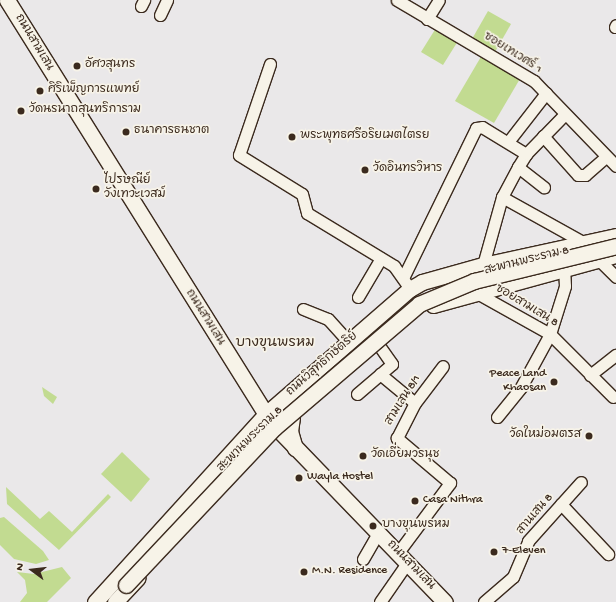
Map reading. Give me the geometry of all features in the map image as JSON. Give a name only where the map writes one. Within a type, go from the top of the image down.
[{"type":"main road","name":"ถนนสามเสน","points":[[7,0],[266,414],[295,449],[445,602]]},
{"type":"main road","name":"สะพานพระราม 8","points":[[96,602],[296,395],[412,286],[443,283],[612,240]]},
{"type":"main road","name":"สะพานพระราม 8","points":[[110,602],[274,428],[419,304],[474,281],[612,240]]},
{"type":"main road","name":"ถนนวิสุทธิกษัตริย์","points":[[96,602],[266,414],[412,286],[483,265],[581,242],[612,240]]},
{"type":"main road","name":"ถนนวิสุทธิกษัตริย์","points":[[115,602],[278,430],[378,344],[422,310],[475,292],[616,255]]},
{"type":"main road","points":[[250,432],[251,392],[269,400],[286,395],[288,408],[295,415],[290,431],[295,449],[267,442]]},
{"type":"street","points":[[160,15],[167,0]]},
{"type":"street","name":"ซอยเทเวศร์ 1","points":[[397,0],[516,70],[546,93],[564,115],[616,166]]},
{"type":"street","points":[[428,19],[439,0]]},
{"type":"street","points":[[270,64],[239,155],[302,194],[307,213],[394,266],[412,286],[476,128],[482,127],[526,154]]},
{"type":"street","points":[[508,142],[546,93]]},
{"type":"street","points":[[483,265],[502,197],[518,167],[526,154],[564,115]]},
{"type":"street","points":[[542,136],[578,176],[585,175],[606,157]]},
{"type":"street","points":[[518,167],[544,187]]},
{"type":"street","points":[[502,197],[581,242]]},
{"type":"street","points":[[358,297],[381,258]]},
{"type":"street","points":[[599,260],[616,277]]},
{"type":"street","points":[[497,416],[520,387],[550,334],[565,286],[564,268]]},
{"type":"street","name":"ซอยสามเสน 8","points":[[475,292],[550,334],[613,397]]},
{"type":"street","points":[[303,309],[328,319],[349,342]]},
{"type":"street","points":[[357,394],[393,361],[378,344]]},
{"type":"street","points":[[590,375],[616,355]]},
{"type":"street","name":"สามเสน 8/1","points":[[402,559],[450,483],[398,441],[415,403],[443,366]]},
{"type":"street","points":[[380,374],[415,403]]},
{"type":"street","name":"สานเสน 8","points":[[484,602],[513,577],[528,541],[581,482]]},
{"type":"street","points":[[561,504],[608,554]]},
{"type":"street","points":[[363,559],[378,534]]},
{"type":"street","points":[[380,602],[402,559]]},
{"type":"green space","points":[[488,11],[511,24],[495,52],[472,39]]},
{"type":"green space","points":[[436,28],[458,41],[443,65],[421,52]]},
{"type":"green space","points":[[482,55],[521,77],[494,123],[455,101]]},
{"type":"green space","points":[[42,387],[57,397],[53,404],[44,396]]},
{"type":"green space","points":[[122,452],[150,479],[131,502],[101,474]]},
{"type":"green space","points":[[6,487],[40,519],[49,511],[72,532],[108,494],[111,497],[59,550],[7,504]]},
{"type":"green space","points":[[4,517],[43,551],[49,560],[36,564],[14,559],[0,545],[0,518]]},
{"type":"green space","points":[[62,567],[71,578],[47,602],[20,602],[27,593],[25,580],[17,572],[34,574]]},
{"type":"place","name":"อัศวสุนทร","points":[[77,66]]},
{"type":"place","name":"ศิริเพ็ญการแพทย์","points":[[40,91]]},
{"type":"place","name":"วัดนรนาถสุนทริการาม","points":[[21,111]]},
{"type":"place","name":"ธนาคารธนชาต","points":[[126,132]]},
{"type":"place","name":"พระพุทธศรีอริยเมตไตรย","points":[[292,137]]},
{"type":"place","name":"วัดอินทรวิหาร","points":[[365,170]]},
{"type":"place","name":"ไปรษณีย์ วังเทวะเวสม์","points":[[96,189]]},
{"type":"place","name":"Peace Land Khaosan","points":[[554,382]]},
{"type":"place","name":"วัดใหม่อมตรส","points":[[589,436]]},
{"type":"place","name":"วัดเอี่ยมวรนุช","points":[[363,456]]},
{"type":"place","name":"Wayla Hostel","points":[[299,478]]},
{"type":"place","name":"Casa Nithra","points":[[415,501]]},
{"type":"place","name":"บางขุนพรหม","points":[[373,526]]},
{"type":"place","name":"7-Eleven","points":[[494,552]]},
{"type":"place","name":"M.N. Residence","points":[[304,572]]},
{"type":"district","name":"บางขุนพรหม","points":[[275,344]]}]
